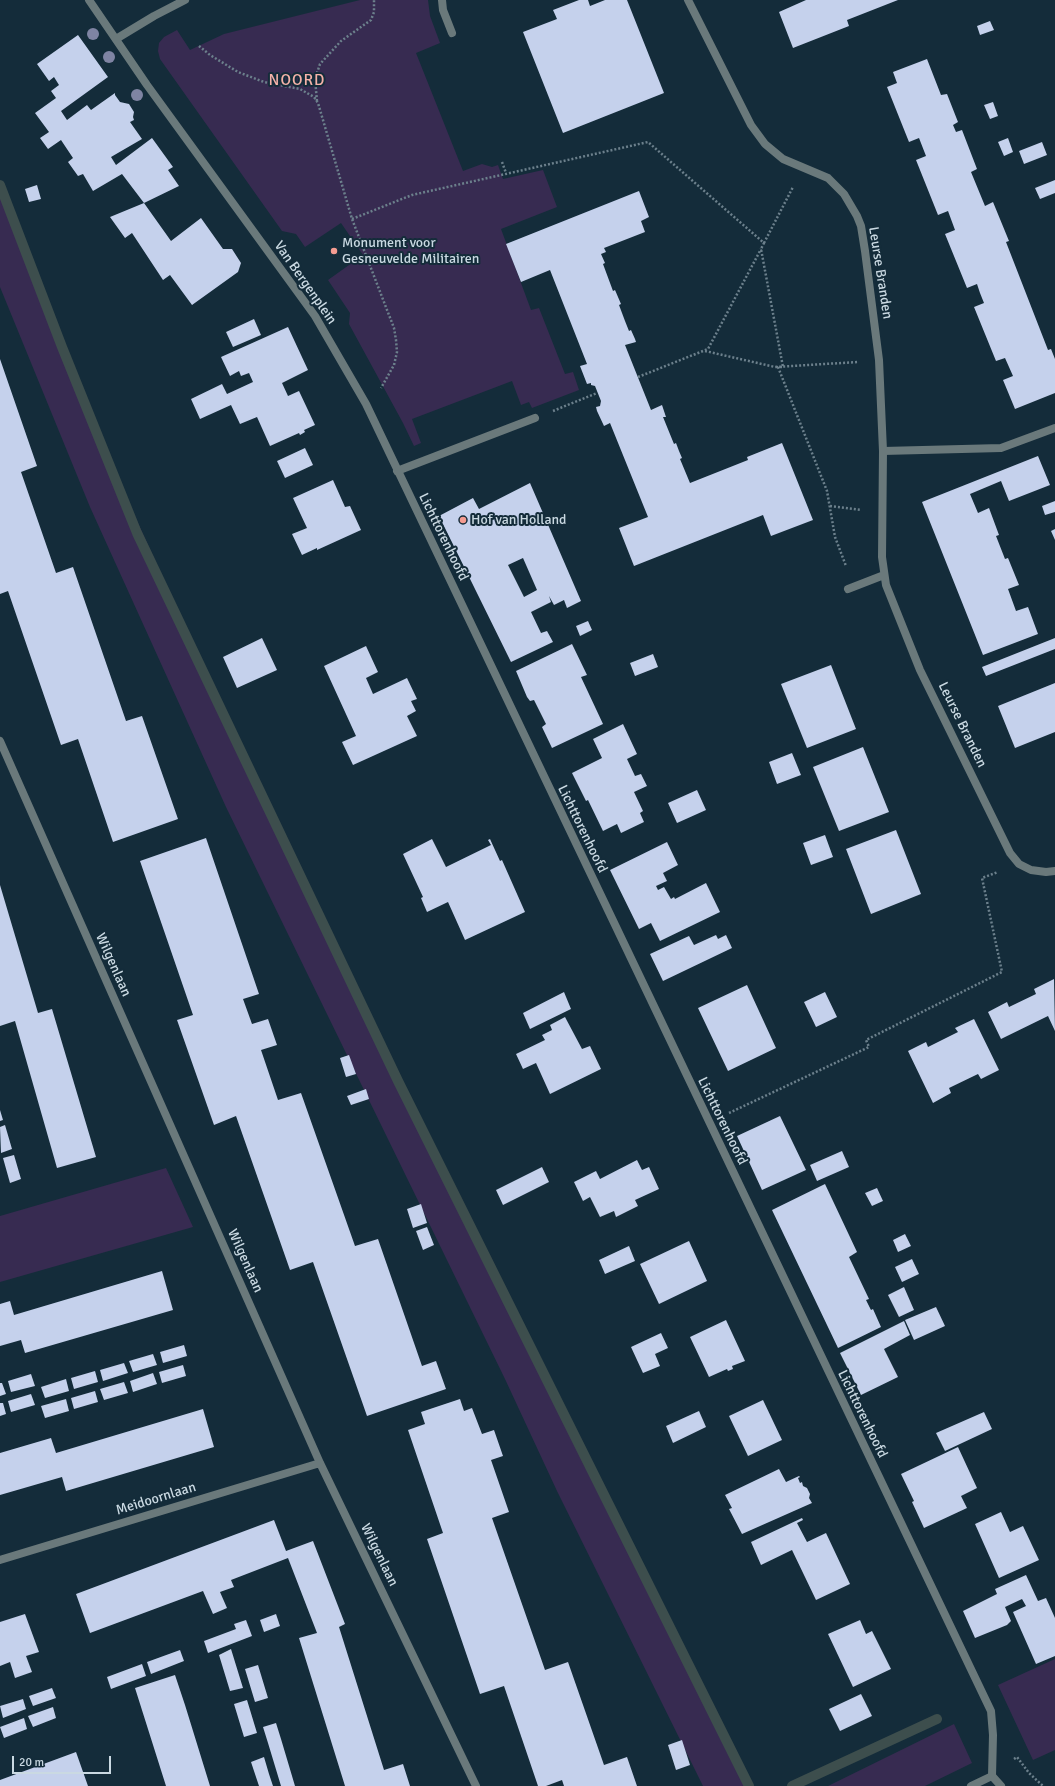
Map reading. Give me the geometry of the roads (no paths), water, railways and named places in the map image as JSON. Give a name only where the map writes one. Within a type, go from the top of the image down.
[{"type":"street","name":"Van Bergenplein","points":[[89,0],[315,316],[366,404],[397,471]]},
{"type":"street","points":[[116,39],[154,16],[185,0]]},
{"type":"street","points":[[442,0],[452,33]]},
{"type":"street","name":"Leurse Branden","points":[[688,0],[758,135],[774,152],[783,158],[822,174],[835,184],[848,200],[859,221],[865,251],[879,360],[883,451],[882,513],[884,575],[920,670],[1010,853],[1019,864],[1038,872],[1055,871]]},
{"type":"street","points":[[397,471],[535,418]]},
{"type":"street","points":[[883,451],[1000,448],[1055,428]]},
{"type":"street","name":"Lichttorenhoofd","points":[[397,471],[991,1711],[993,1735],[992,1776]]},
{"type":"street","points":[[851,588],[884,575]]},
{"type":"street","name":"Wilgenlaan","points":[[0,741],[320,1463],[476,1786]]},
{"type":"street","name":"Meidoornlaan","points":[[0,1560],[320,1463]]},
{"type":"street","points":[[971,1786],[992,1776],[1001,1786]]},
{"type":"waterway","points":[[0,185],[62,347],[137,533],[398,1081],[749,1786]]},
{"type":"waterway","points":[[792,1786],[937,1719]]},
{"type":"place","name":"Monument voor Gesneuvelde Militairen","points":[[334,251]]},
{"type":"place","name":"Hof van Holland","points":[[463,520]]},
{"type":"district","name":"NOORD","points":[[297,81]]}]
